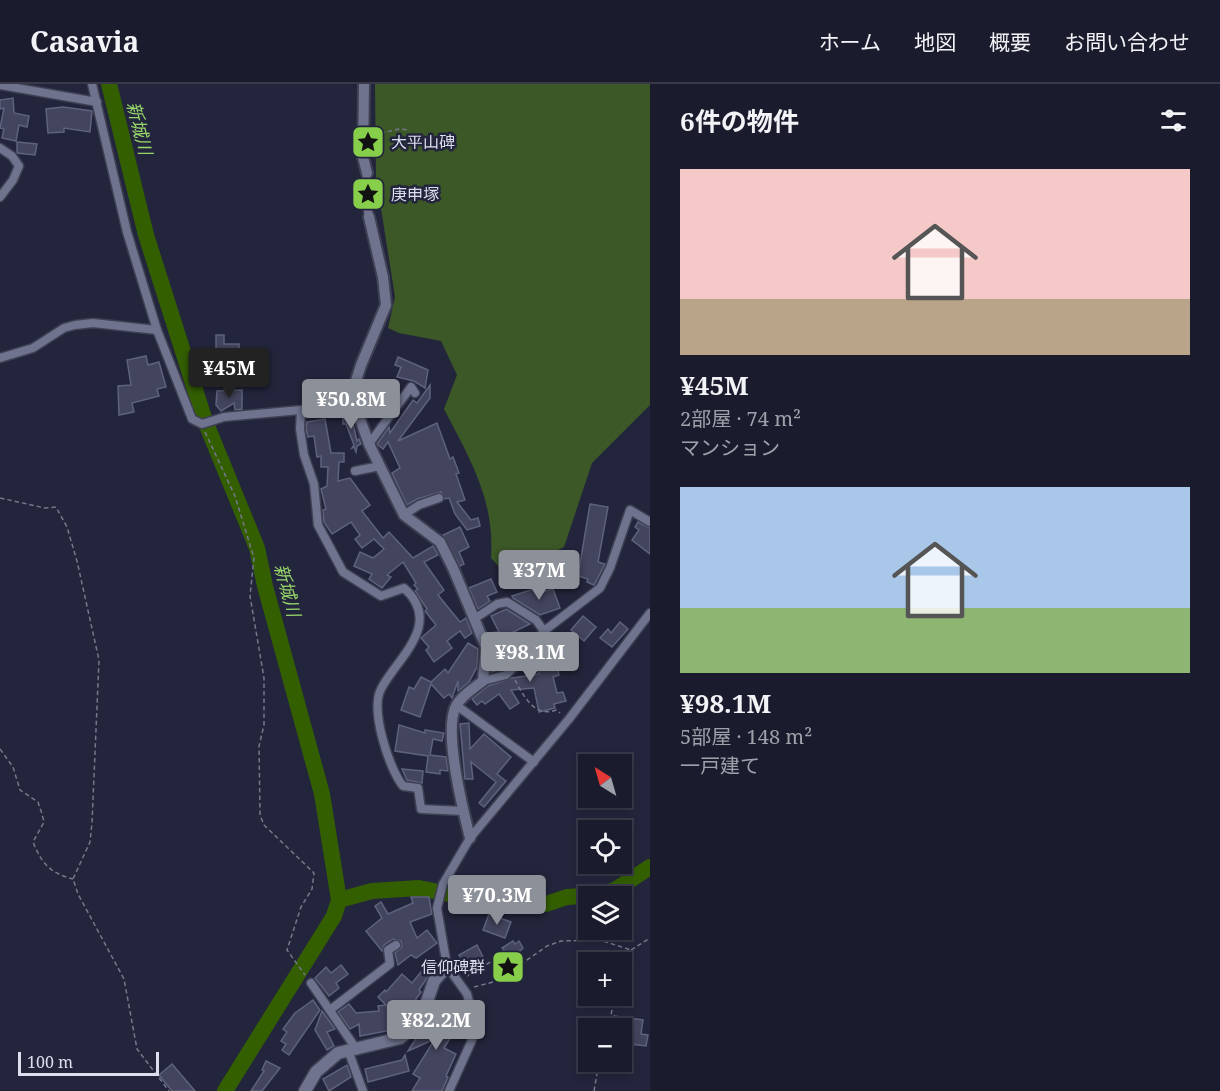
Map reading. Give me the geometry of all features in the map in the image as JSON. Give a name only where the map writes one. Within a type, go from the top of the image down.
[{"type":"main road","points":[[305,1091],[316,1072],[327,1060],[353,1050],[400,1038],[412,1029],[421,1019],[434,981],[447,966]]},
{"type":"street","points":[[92,84],[127,232],[157,330],[192,419],[204,423],[224,417],[355,405]]},
{"type":"street","points":[[364,84],[363,157],[371,202],[369,217],[383,277],[386,305],[361,365],[356,384],[355,405],[369,444],[404,515],[440,542],[486,647],[483,681]]},
{"type":"street","points":[[0,85],[97,102]]},
{"type":"street","points":[[0,148],[12,156],[19,166],[13,180],[0,197]]},
{"type":"street","points":[[0,358],[33,348],[64,328],[75,325],[93,323],[157,330]]},
{"type":"street","points":[[369,444],[411,387],[415,393]]},
{"type":"street","points":[[301,410],[300,429],[304,455],[314,484],[318,525],[344,572],[381,596],[404,588],[415,603],[420,623],[414,644],[381,690],[377,703],[385,748],[396,777],[403,786],[418,788],[421,809],[463,811]]},
{"type":"street","points":[[354,471],[380,466]]},
{"type":"street","points":[[404,515],[419,505],[439,498]]},
{"type":"street","points":[[470,838],[455,768],[452,729],[456,705],[483,681],[508,672],[544,631],[600,588],[610,568],[630,510],[650,522]]},
{"type":"street","points":[[474,619],[497,604],[507,602],[536,620],[544,631]]},
{"type":"street","points":[[449,1091],[472,1040],[475,1024],[461,985],[447,966],[437,908],[443,884],[470,838],[534,762],[650,613]]},
{"type":"street","points":[[456,705],[534,762]]},
{"type":"street","points":[[330,1010],[390,964],[388,950],[396,945]]},
{"type":"street","points":[[311,984],[330,1010],[353,1050],[363,1091]]},
{"type":"path","points":[[363,135],[388,134],[399,129],[410,130]]},
{"type":"path","points":[[204,423],[235,496],[254,558],[250,596],[264,678],[264,725],[258,746],[260,815],[264,825],[315,873],[312,889],[301,907],[287,950],[311,984]]},
{"type":"path","points":[[0,498],[45,508],[56,507],[61,513],[77,561],[99,660],[90,842],[73,879],[89,916],[124,979],[137,1049],[169,1091]]},
{"type":"path","points":[[508,672],[537,711],[544,714],[556,710],[569,718]]},
{"type":"path","points":[[0,749],[13,768],[20,790],[38,802],[44,822],[33,842],[38,855],[46,868],[73,879]]},
{"type":"path","points":[[461,985],[497,981],[547,946],[561,941],[600,940],[631,950],[650,938]]},
{"type":"path","points":[[461,985],[499,957]]},
{"type":"path","points":[[594,1091],[597,1072]]},
{"type":"green space","points":[[375,84],[650,84],[650,405],[592,463],[564,547],[515,571],[500,568],[491,558],[489,517],[485,499],[479,480],[444,409],[457,375],[441,341],[399,333],[388,328],[395,297],[376,177]]},
{"type":"building","points":[[13,98],[14,113],[29,116],[27,127],[19,125],[16,141],[2,138],[4,129],[0,128],[4,108],[0,109],[0,100]]},
{"type":"building","points":[[63,107],[92,111],[90,132],[64,128],[64,132],[48,133],[46,109]]},
{"type":"building","points":[[17,142],[37,144],[35,155],[17,153]]},
{"type":"building","points":[[216,335],[224,335],[224,344],[239,344],[239,371],[224,371],[224,375],[216,375]]},
{"type":"building","points":[[146,356],[148,365],[159,362],[166,387],[157,389],[159,396],[132,403],[134,412],[119,415],[118,386],[131,385],[127,360]]},
{"type":"building","points":[[398,357],[428,370],[425,388],[414,381],[397,377],[401,367],[395,365]]},
{"type":"building","points":[[430,385],[430,398],[398,441],[437,423],[450,459],[453,457],[459,473],[456,474],[465,500],[457,502],[471,520],[478,518],[480,526],[467,530],[455,514],[449,498],[445,499],[441,492],[417,499],[407,505],[392,473],[400,468],[388,442],[383,449],[377,444],[389,427],[390,433],[413,400],[417,403]]},
{"type":"building","points":[[242,390],[242,409],[235,410],[234,403],[221,411],[216,405],[217,391]]},
{"type":"building","points":[[396,392],[392,402],[388,401],[387,409],[366,410],[365,393]]},
{"type":"building","points":[[351,415],[357,441],[359,439],[361,444],[357,446],[356,452],[354,447],[352,448],[354,445],[346,424],[343,424],[343,416]]},
{"type":"building","points":[[325,419],[331,453],[344,453],[344,462],[339,462],[338,481],[350,478],[370,505],[362,511],[383,538],[389,532],[413,558],[433,546],[438,555],[424,562],[444,590],[438,595],[460,622],[466,618],[472,633],[465,638],[460,631],[447,641],[452,648],[434,662],[426,650],[429,647],[421,638],[436,625],[425,611],[427,609],[415,591],[418,589],[414,585],[416,583],[403,562],[387,575],[391,577],[382,588],[369,579],[372,574],[354,566],[360,552],[373,558],[384,549],[374,539],[362,548],[355,539],[360,535],[351,522],[332,534],[324,522],[323,510],[326,509],[321,489],[327,486],[328,467],[321,467],[321,456],[317,457],[314,436],[308,437],[306,429],[307,422]]},
{"type":"building","points":[[590,504],[608,507],[598,562],[605,564],[594,585],[587,582],[588,579],[578,576]]},
{"type":"building","points":[[638,522],[650,528],[650,554],[632,540],[639,530],[635,527]]},
{"type":"building","points":[[460,527],[469,547],[459,552],[464,564],[460,566],[443,535]]},
{"type":"building","points":[[491,579],[497,592],[487,596],[490,601],[478,609],[469,588]]},
{"type":"building","points":[[540,587],[542,592],[553,589],[560,608],[540,615],[512,596]]},
{"type":"building","points":[[506,609],[530,624],[505,636],[509,663],[503,669],[491,672],[493,647],[489,633],[499,632],[491,616]]},
{"type":"building","points":[[583,616],[596,627],[584,641],[571,630]]},
{"type":"building","points":[[620,622],[628,629],[612,647],[600,638],[608,629],[611,633]]},
{"type":"building","points":[[547,638],[552,642],[559,675],[553,677],[557,693],[563,692],[566,701],[554,704],[555,708],[539,712],[534,688],[511,690],[519,703],[510,709],[499,694],[485,704],[482,701],[477,705],[472,699],[488,686],[512,678],[539,674],[533,654]]},
{"type":"building","points":[[468,643],[478,649],[477,667],[469,682],[458,691],[458,681],[452,698],[449,694],[444,698],[431,684],[420,717],[401,710],[409,687],[414,689],[421,677],[431,682],[445,669],[448,673]]},
{"type":"building","points":[[469,723],[470,749],[484,734],[511,757],[497,774],[506,781],[484,807],[479,803],[496,782],[471,762],[473,779],[465,779],[460,724]]},
{"type":"building","points":[[399,725],[425,733],[425,730],[444,733],[442,741],[433,739],[430,755],[446,757],[448,771],[440,770],[440,774],[426,772],[428,756],[395,751]]},
{"type":"building","points":[[402,769],[423,771],[422,783],[407,780]]},
{"type":"building","points":[[411,897],[429,897],[432,914],[410,922],[417,938],[427,930],[437,943],[416,958],[411,955],[398,965],[395,953],[402,947],[401,941],[393,939],[384,945],[382,951],[366,931],[382,918],[375,906],[381,902],[388,914],[413,903]]},
{"type":"building","points":[[489,914],[511,922],[505,938],[483,930]]},
{"type":"building","points":[[513,941],[515,944],[519,941],[523,948],[510,960],[508,957],[505,959],[501,952],[504,950],[502,948]]},
{"type":"building","points":[[477,945],[484,959],[472,966],[469,961],[464,964],[459,955]]},
{"type":"building","points":[[341,965],[348,974],[336,983],[339,988],[329,996],[315,978],[326,967],[331,973]]},
{"type":"building","points":[[425,967],[431,972],[419,990],[421,992],[416,999],[414,1015],[409,1020],[395,1017],[397,1029],[360,1036],[359,1024],[350,1029],[338,1012],[349,1004],[356,1013],[379,1011],[378,1006],[386,1005],[378,997],[385,990],[386,992],[402,974],[412,983]]},
{"type":"building","points":[[313,1000],[320,1010],[289,1055],[282,1050],[286,1044],[281,1041],[287,1032],[283,1029],[295,1013]]},
{"type":"building","points":[[442,1004],[463,1018],[444,1048],[456,1054],[442,1091],[412,1091],[420,1078],[413,1074],[435,1039],[408,1051],[418,1035],[443,1023],[429,1025]]},
{"type":"building","points":[[322,1011],[335,1029],[327,1032],[334,1046],[327,1050],[315,1030]]},
{"type":"building","points":[[632,1018],[643,1020],[641,1034],[648,1035],[646,1046],[632,1044]]},
{"type":"building","points":[[405,1055],[409,1071],[368,1082],[365,1069],[402,1060]]},
{"type":"building","points":[[266,1061],[280,1068],[262,1091],[251,1091],[264,1071],[262,1070]]},
{"type":"building","points":[[172,1064],[195,1091],[172,1091],[159,1075]]},
{"type":"building","points":[[347,1065],[351,1077],[329,1091],[323,1079]]},
{"type":"waterway","name":"新城川","points":[[109,84],[146,235],[205,421],[257,548],[265,586],[322,794],[339,900],[334,916],[225,1091]]},
{"type":"waterway","points":[[339,900],[372,891],[419,888],[494,903],[546,904],[567,897],[599,895],[615,890],[650,867]]},
{"type":"place","name":"大平山碑","points":[[368,142]]},
{"type":"place","name":"庚申塚","points":[[368,194]]},
{"type":"place","name":"信仰碑群","points":[[508,967]]}]
